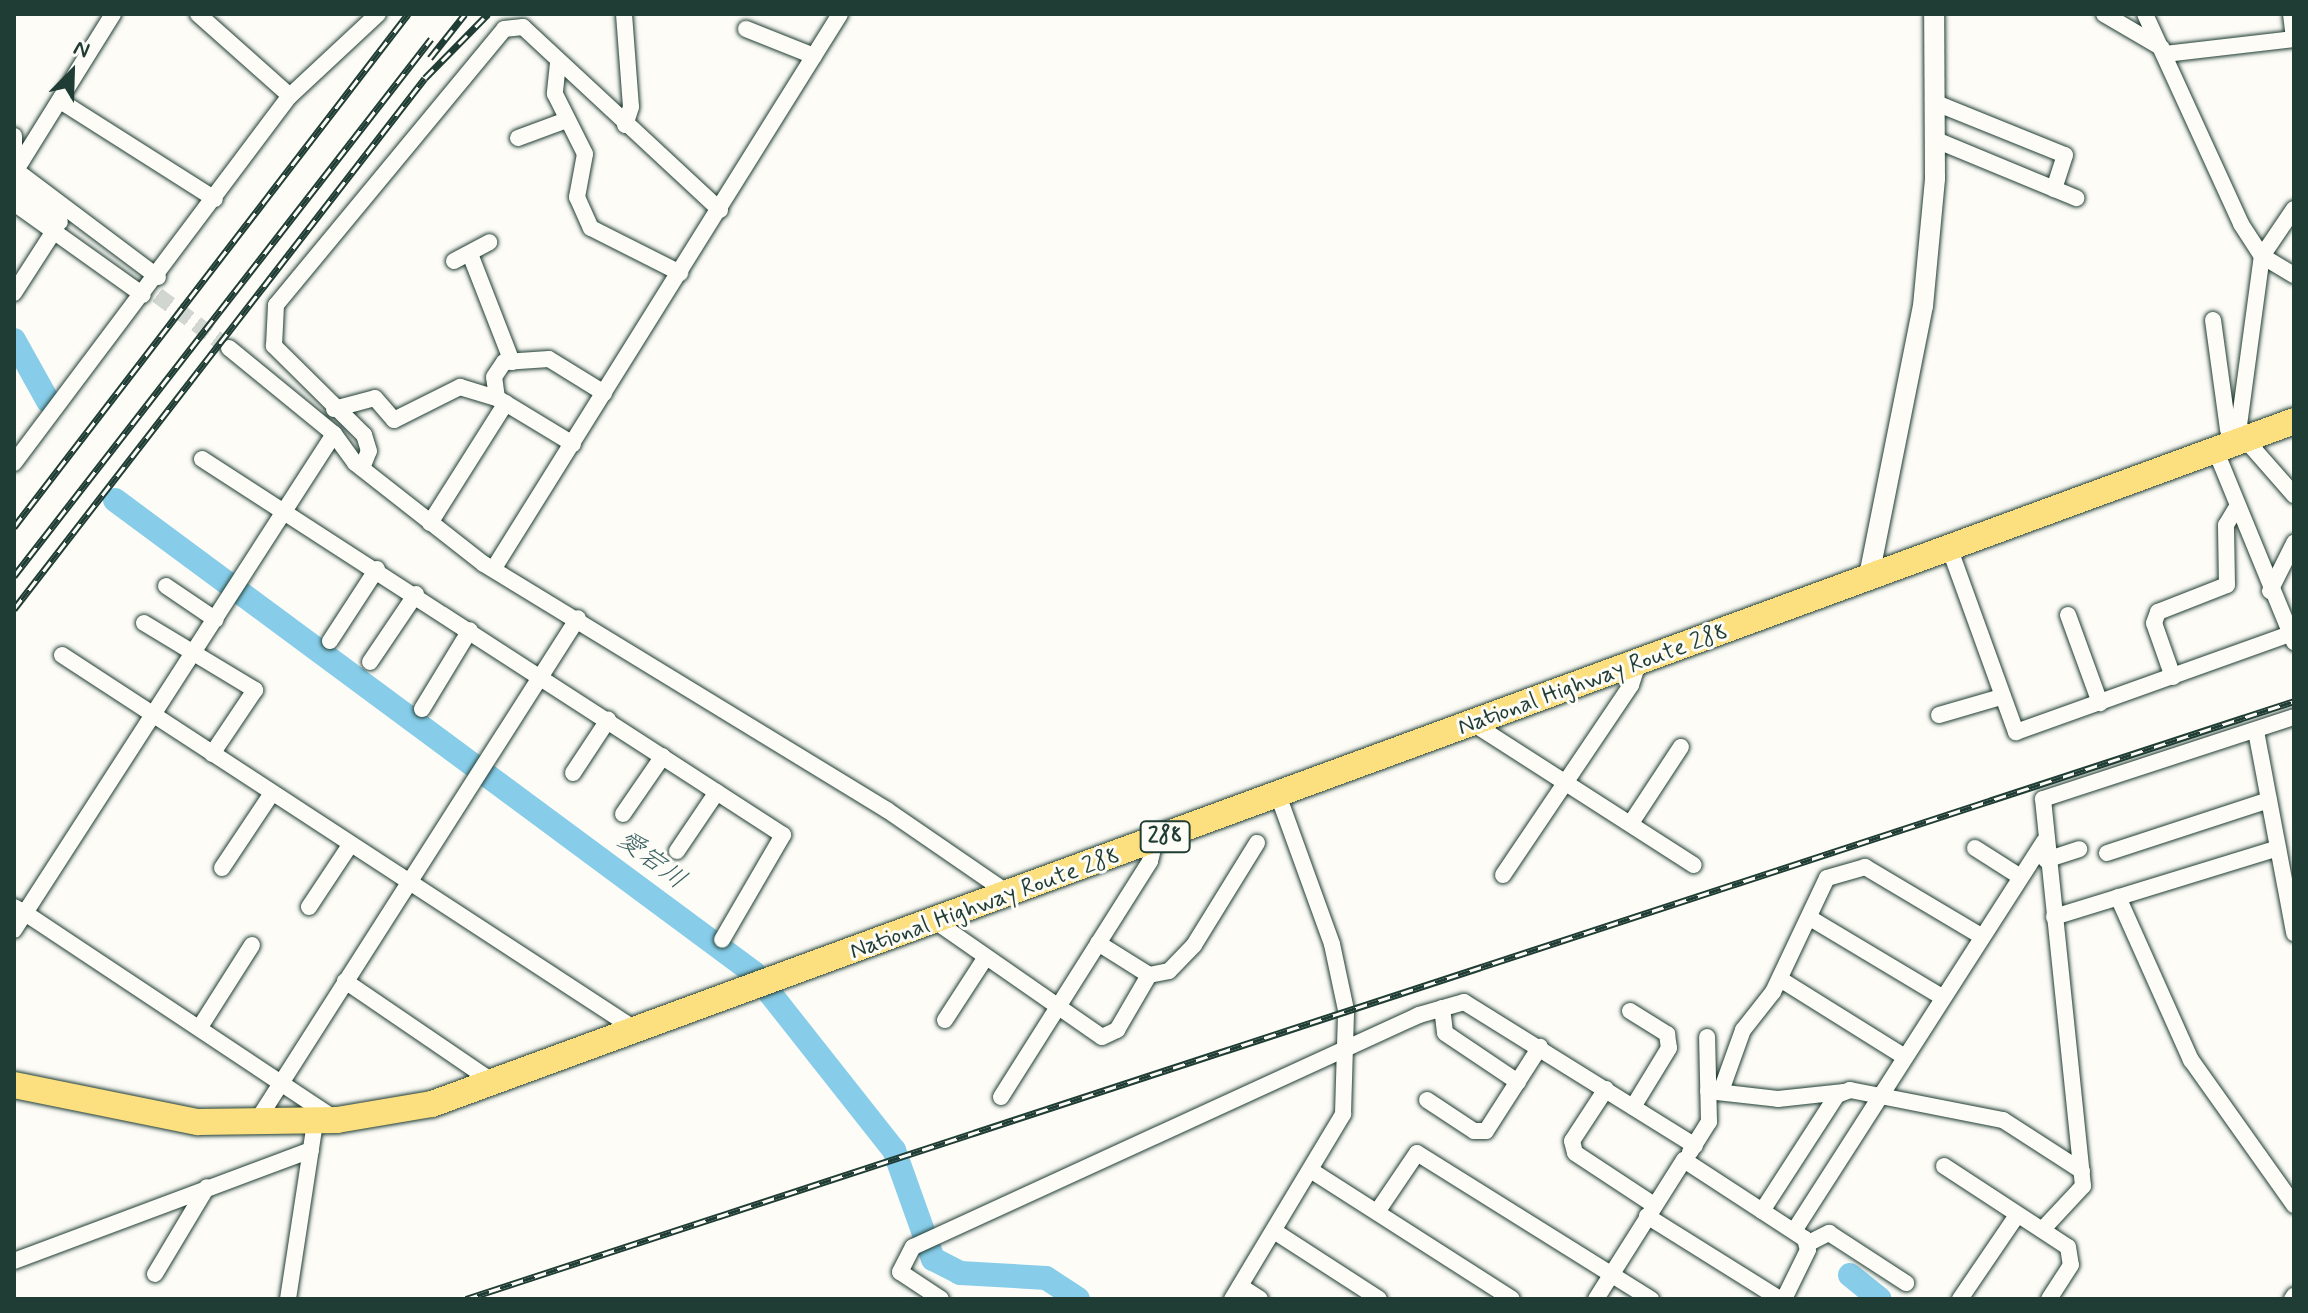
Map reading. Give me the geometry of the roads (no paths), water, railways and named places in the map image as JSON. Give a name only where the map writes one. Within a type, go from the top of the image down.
[{"type":"highway","name":"National Highway Route 288","points":[[14,1085],[159,1118],[255,1124],[326,1121],[496,1084],[2294,421]]},
{"type":"street","points":[[15,171],[62,102],[113,14]]},
{"type":"street","points":[[198,14],[290,96]]},
{"type":"street","points":[[14,463],[141,288],[158,277],[290,96],[378,14]]},
{"type":"street","points":[[624,14],[631,107],[625,125]]},
{"type":"street","points":[[494,568],[840,14]]},
{"type":"street","points":[[1869,576],[1923,306],[1936,140],[1934,14]]},
{"type":"street","points":[[2104,14],[2163,51],[2294,39],[2291,14]]},
{"type":"street","points":[[2145,14],[2241,224],[2262,256],[2294,275]]},
{"type":"street","points":[[362,468],[368,442],[274,346],[271,327],[282,295],[504,29],[519,24],[720,210]]},
{"type":"street","points":[[746,29],[814,56]]},
{"type":"street","points":[[558,63],[553,83],[564,121],[585,154],[577,197],[591,228],[680,273]]},
{"type":"street","points":[[62,102],[215,199]]},
{"type":"street","points":[[1936,103],[2065,155],[2054,189]]},
{"type":"street","points":[[518,138],[564,121]]},
{"type":"street","points":[[14,136],[15,171],[141,288]]},
{"type":"street","points":[[1936,140],[2076,198]]},
{"type":"street","points":[[15,171],[158,277]]},
{"type":"street","points":[[14,203],[141,288]]},
{"type":"street","points":[[2232,443],[2262,256],[2294,209]]},
{"type":"street","points":[[14,293],[54,231]]},
{"type":"street","points":[[454,261],[489,242]]},
{"type":"street","points":[[470,254],[512,362]]},
{"type":"street","points":[[1949,547],[2001,697],[2020,733],[2173,677],[2292,638],[2237,507],[2232,443],[2213,320]]},
{"type":"street","points":[[229,348],[334,434],[362,468],[430,523],[494,568],[578,618],[1009,894]]},
{"type":"street","points":[[430,523],[502,400],[494,377],[512,362],[549,359],[604,393]]},
{"type":"street","points":[[334,409],[375,398],[394,420],[460,387],[502,400],[573,444]]},
{"type":"street","points":[[14,930],[19,910],[216,620],[334,434]]},
{"type":"street","points":[[2232,443],[2294,495]]},
{"type":"street","points":[[202,459],[416,594],[783,838],[722,940]]},
{"type":"street","points":[[2173,677],[2154,623],[2158,612],[2227,585],[2226,525],[2237,507]]},
{"type":"street","points":[[2270,591],[2294,543]]},
{"type":"street","points":[[330,641],[377,569]]},
{"type":"street","points":[[166,586],[216,620]]},
{"type":"street","points":[[370,662],[416,594]]},
{"type":"street","points":[[2068,615],[2100,703]]},
{"type":"street","points":[[255,1124],[578,618]]},
{"type":"street","points":[[144,623],[255,690],[212,754]]},
{"type":"street","points":[[422,709],[470,630]]},
{"type":"street","points":[[62,655],[638,1031]]},
{"type":"street","points":[[1503,875],[1638,663]]},
{"type":"street","points":[[1939,715],[2001,697]]},
{"type":"street","points":[[2042,1230],[2083,1186],[2040,809],[2047,796],[2294,717]]},
{"type":"street","points":[[573,773],[608,720]]},
{"type":"street","points":[[1474,724],[1694,865]]},
{"type":"street","points":[[2256,731],[2294,933]]},
{"type":"street","points":[[1631,823],[1681,747]]},
{"type":"street","points":[[623,814],[663,756]]},
{"type":"street","points":[[677,851],[717,792]]},
{"type":"street","points":[[222,868],[272,793]]},
{"type":"street","points":[[1260,1299],[1236,1292],[1341,1122],[1345,1050],[1346,1010],[1332,944],[1278,795]]},
{"type":"street","points":[[2107,853],[2269,800]]},
{"type":"street","points":[[1001,1097],[1098,943],[1155,841]]},
{"type":"street","points":[[1794,1231],[2044,841]]},
{"type":"street","points":[[1098,943],[1149,975],[1169,971],[1194,945],[1257,843]]},
{"type":"street","points":[[309,907],[350,845]]},
{"type":"street","points":[[1975,848],[2019,876]]},
{"type":"street","points":[[2054,917],[2278,848]]},
{"type":"street","points":[[2046,860],[2079,849]]},
{"type":"street","points":[[1714,1091],[1743,1030],[1780,979],[1827,878],[1865,867],[1981,936]]},
{"type":"street","points":[[2118,897],[2191,1060],[2294,1205]]},
{"type":"street","points":[[19,910],[281,1079],[326,1121],[311,1150],[288,1299]]},
{"type":"street","points":[[1810,918],[1942,997]]},
{"type":"street","points":[[935,921],[984,960],[1107,1037],[1149,975]]},
{"type":"street","points":[[200,1027],[252,945]]},
{"type":"street","points":[[945,1020],[984,960]]},
{"type":"street","points":[[1780,979],[1905,1057]]},
{"type":"street","points":[[345,981],[496,1084]]},
{"type":"street","points":[[941,1299],[900,1272],[913,1247],[1442,1008],[1470,1004],[1695,1146]]},
{"type":"street","points":[[1442,1008],[1445,1033],[1518,1082]]},
{"type":"street","points":[[1630,1011],[1667,1034],[1669,1048],[1633,1107]]},
{"type":"street","points":[[1596,1299],[1684,1160],[1708,1129],[1714,1091],[1707,1037]]},
{"type":"street","points":[[1427,1100],[1474,1131],[1486,1131],[1540,1047]]},
{"type":"street","points":[[1606,1089],[1572,1141],[1575,1153],[1651,1211],[1782,1299],[1807,1244],[1829,1233],[1906,1283]]},
{"type":"street","points":[[1714,1091],[1778,1099],[1842,1092],[1881,1095],[2012,1123],[2082,1171]]},
{"type":"street","points":[[1762,1211],[1842,1092]]},
{"type":"street","points":[[14,1261],[311,1150]]},
{"type":"street","points":[[1377,1212],[1417,1153],[1610,1277],[1651,1299]]},
{"type":"street","points":[[1684,1160],[1794,1231],[1807,1244]]},
{"type":"street","points":[[1944,1166],[2068,1247],[2071,1265],[2049,1299]]},
{"type":"street","points":[[1312,1171],[1512,1299]]},
{"type":"street","points":[[155,1274],[207,1187]]},
{"type":"street","points":[[1960,1299],[2017,1215]]},
{"type":"street","points":[[1274,1231],[1379,1299]]},
{"type":"waterway","name":"愛宕川","points":[[14,340],[48,401]]},
{"type":"waterway","name":"愛宕川","points":[[115,500],[754,973],[894,1150],[933,1259],[960,1273],[1046,1278],[1078,1299]]},
{"type":"waterway","points":[[1850,1275],[1880,1299]]},
{"type":"tunnel","points":[[138,281],[229,348]]},
{"type":"railway","points":[[14,527],[408,14]]},
{"type":"railway","points":[[430,58],[465,14]]},
{"type":"railway","points":[[14,609],[425,78],[488,14]]},
{"type":"railway","points":[[14,576],[431,39]]},
{"type":"railway","points":[[466,1299],[2294,701]]}]
